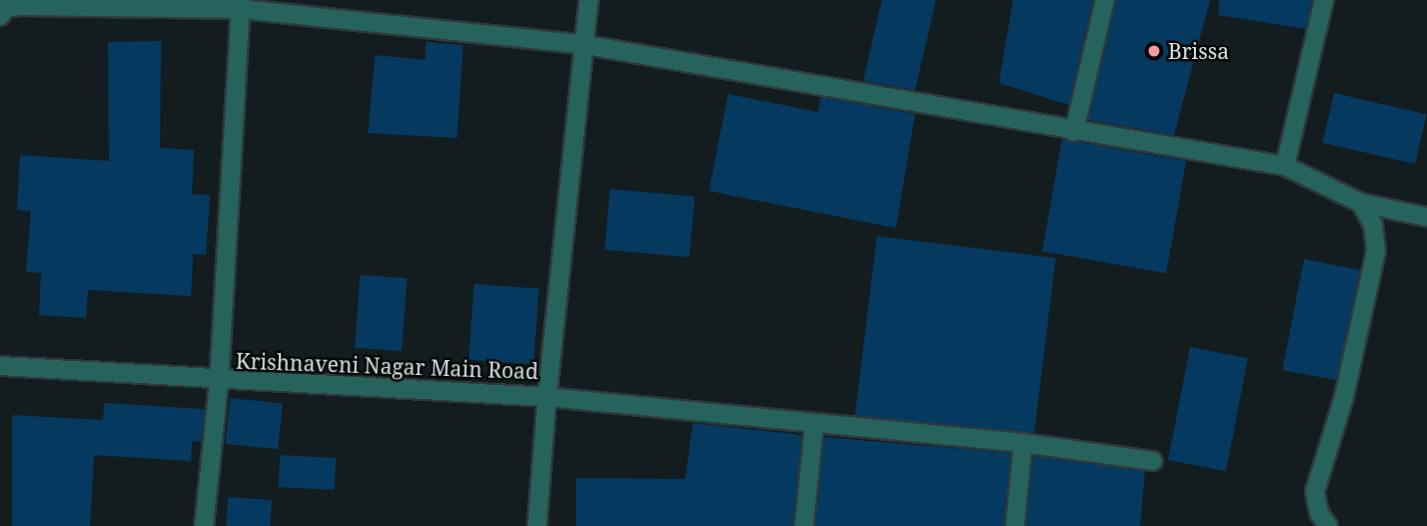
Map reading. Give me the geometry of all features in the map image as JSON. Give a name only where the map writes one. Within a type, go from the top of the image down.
[{"type":"street","name":"Krishnaveni Nagar Main Road","points":[[0,366],[219,381],[547,397],[589,0]]},
{"type":"street","points":[[1074,132],[1105,0]]},
{"type":"street","points":[[1285,166],[1324,0]]},
{"type":"street","points":[[204,526],[219,381],[241,4]]},
{"type":"street","points":[[0,16],[5,8],[19,6],[241,4],[586,45],[1074,132],[1285,166],[1361,203],[1427,217]]},
{"type":"street","points":[[1328,526],[1319,513],[1315,491],[1344,397],[1376,251],[1373,225],[1361,203]]},
{"type":"street","points":[[537,526],[547,397],[814,425],[1023,443],[1153,461]]},
{"type":"street","points":[[804,526],[814,425]]},
{"type":"street","points":[[1015,526],[1023,443]]},
{"type":"building","points":[[882,0],[936,0],[915,90],[863,81]]},
{"type":"building","points":[[1013,0],[1093,0],[1069,105],[999,83]]},
{"type":"building","name":"Brissa","points":[[1116,0],[1210,0],[1174,135],[1088,120]]},
{"type":"building","points":[[1219,0],[1312,0],[1306,29],[1218,15]]},
{"type":"building","points":[[161,41],[160,148],[194,150],[192,194],[210,195],[206,255],[193,254],[191,296],[88,290],[86,318],[39,315],[41,273],[26,272],[31,211],[17,210],[20,155],[109,161],[108,42]]},
{"type":"building","points":[[426,42],[463,45],[457,138],[368,133],[375,55],[425,60]]},
{"type":"building","points":[[1334,93],[1427,114],[1415,164],[1323,143]]},
{"type":"building","points":[[728,94],[818,112],[821,97],[915,114],[896,228],[709,191]]},
{"type":"building","points":[[1062,139],[1186,161],[1166,273],[1042,251]]},
{"type":"building","points":[[610,189],[695,196],[689,257],[605,250]]},
{"type":"building","points":[[877,236],[1056,258],[1034,438],[855,416]]},
{"type":"building","points":[[1304,259],[1360,270],[1338,381],[1282,370]]},
{"type":"building","points":[[360,275],[407,278],[402,351],[355,348]]},
{"type":"building","points":[[474,284],[539,289],[534,364],[469,360]]},
{"type":"building","points":[[1190,347],[1248,358],[1226,471],[1168,460]]},
{"type":"building","points":[[230,398],[283,404],[278,449],[225,444]]},
{"type":"building","points":[[104,403],[205,409],[201,442],[192,441],[191,461],[94,455],[90,526],[12,526],[12,415],[103,420]]},
{"type":"building","points":[[693,423],[802,435],[793,526],[576,526],[576,478],[685,479]]},
{"type":"building","points":[[824,437],[1011,453],[1004,526],[815,526]]},
{"type":"building","points":[[280,455],[336,458],[334,490],[278,487]]},
{"type":"building","points":[[1033,456],[1145,471],[1140,526],[1026,526]]},
{"type":"building","points":[[228,497],[272,500],[270,526],[226,526]]},
{"type":"place","name":"Brissa","points":[[1154,51]]}]
